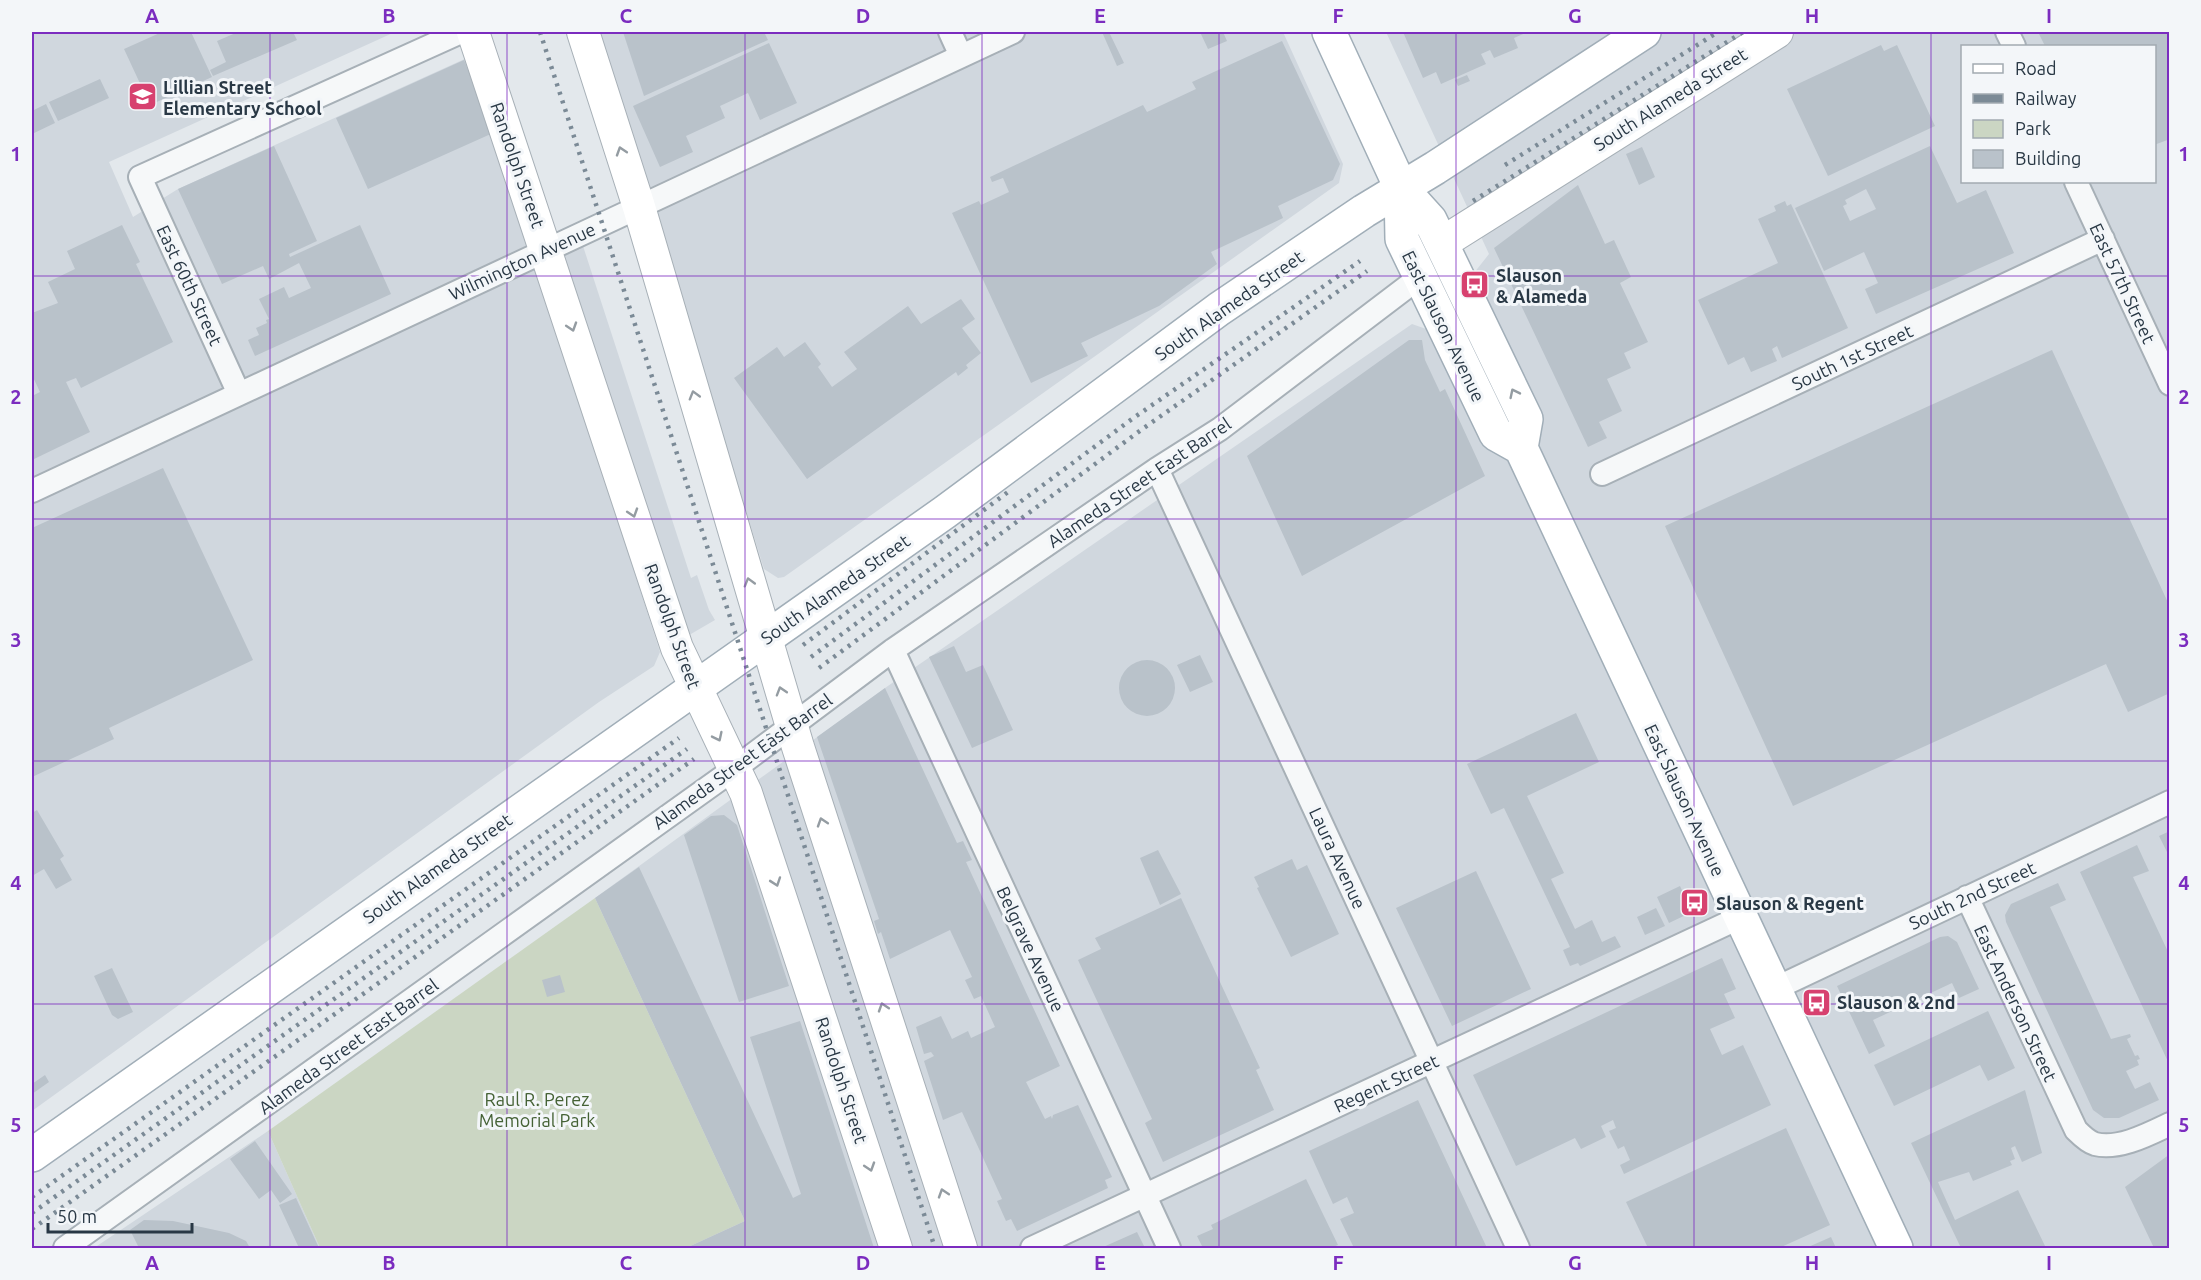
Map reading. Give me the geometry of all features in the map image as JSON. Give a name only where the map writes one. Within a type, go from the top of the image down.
[{"type":"main road","name":"East Slauson Avenue","points":[[1329,32],[1401,188],[1430,220],[1526,419],[1521,448],[1896,1248]]},
{"type":"main road","name":"South Alameda Street","points":[[32,1155],[945,512],[1220,309],[1401,188],[1644,32]]},
{"type":"main road","name":"East Slauson Avenue","points":[[1401,188],[1402,239],[1496,434],[1521,448]]},
{"type":"street","name":"East 60th Street","points":[[239,394],[140,177],[461,32]]},
{"type":"street","name":"Randolph Street","points":[[473,32],[677,648],[746,793],[896,1248]]},
{"type":"street","points":[[583,32],[639,207],[791,726],[961,1248]]},
{"type":"street","points":[[950,32],[961,56]]},
{"type":"street","name":"Wilmington Avenue","points":[[32,491],[1013,32]]},
{"type":"street","name":"South Alameda Street","points":[[1442,243],[1777,32]]},
{"type":"street","name":"East 57th Street","points":[[2076,183],[2169,384]]},
{"type":"street","name":"South 1st Street","points":[[1602,474],[2103,239]]},
{"type":"street","name":"Alameda Street East Barrel","points":[[65,1248],[734,769],[893,650],[1156,469],[1220,429],[1420,277]]},
{"type":"street","name":"Laura Avenue","points":[[1156,469],[1518,1248]]},
{"type":"street","name":"Belgrave Avenue","points":[[893,650],[1169,1248]]},
{"type":"street","name":"South 2nd Street","points":[[1774,989],[2169,802]]},
{"type":"street","name":"East Anderson Street","points":[[1966,897],[2076,1130],[2096,1144],[2126,1142],[2169,1124]]},
{"type":"street","name":"Regent Street","points":[[1032,1248],[1741,917]]},
{"type":"shaded area","points":[[32,32],[395,32],[109,162],[133,217],[178,189],[469,57],[660,652],[654,666],[599,702],[32,1111]]},
{"type":"shaded area","points":[[598,32],[1283,32],[1343,164],[1339,183],[784,577],[778,578],[764,569]]},
{"type":"shaded area","points":[[1386,32],[2169,32],[2169,1248],[686,1248],[745,1221],[595,898],[885,688],[1412,324],[1429,330],[1489,254]]},
{"type":"shaded area","points":[[583,246],[691,578],[697,575],[709,610],[715,620],[684,638],[560,256]]},
{"type":"shaded area","points":[[268,1131],[320,1248],[94,1248]]},
{"type":"green space","name":"Raul R. Perez Memorial Park","points":[[595,898],[745,1221],[686,1248],[320,1248],[268,1131]]},
{"type":"building","points":[[162,32],[191,32],[212,77],[150,105],[124,49]]},
{"type":"building","points":[[238,32],[293,32],[297,40],[213,76],[210,70],[226,62],[217,41]]},
{"type":"building","points":[[623,32],[764,32],[768,40],[644,96]]},
{"type":"building","points":[[1102,32],[1109,32],[1124,63],[1117,66]]},
{"type":"building","points":[[1200,32],[1223,32],[1227,41],[1208,49]]},
{"type":"building","points":[[1403,32],[1528,32],[1514,38],[1518,48],[1494,58],[1490,50],[1481,54],[1486,64],[1441,84],[1436,72],[1423,78]]},
{"type":"building","points":[[2038,32],[2170,32],[2170,139],[2156,144],[2156,45],[2044,45]]},
{"type":"building","points":[[1282,41],[1340,164],[1333,180],[1278,206],[1283,218],[1211,252],[1217,264],[1159,306],[1081,343],[1088,356],[1031,383],[952,213],[979,201],[981,205],[1009,192],[1003,178],[992,182],[990,177],[1143,105],[1147,112],[1196,89],[1192,82]]},
{"type":"building","points":[[769,43],[797,103],[760,120],[748,93],[720,106],[725,118],[686,136],[693,152],[660,167],[633,106]]},
{"type":"building","points":[[1881,45],[1884,51],[1897,45],[1935,126],[1828,176],[1787,89]]},
{"type":"building","points":[[464,60],[493,133],[368,189],[336,118]]},
{"type":"building","points":[[1467,75],[1470,81],[1458,86],[1455,80]]},
{"type":"building","points":[[100,79],[109,98],[58,121],[49,102]]},
{"type":"building","points":[[46,104],[55,123],[32,134],[32,111]]},
{"type":"building","points":[[274,146],[317,241],[289,254],[290,257],[360,225],[391,294],[255,356],[248,340],[259,335],[256,328],[267,323],[266,320],[269,319],[259,299],[284,287],[289,298],[311,288],[299,263],[269,279],[263,266],[222,284],[178,189]]},
{"type":"building","points":[[1930,146],[1957,203],[1986,190],[2014,253],[1876,314],[1865,289],[1878,283],[1864,252],[1824,271],[1795,208]],"holes":[[[1866,189],[1876,209],[1850,221],[1843,206],[1847,204],[1845,200]]]},
{"type":"building","points":[[1642,147],[1655,177],[1639,185],[1626,154]]},
{"type":"building","points":[[1578,185],[1605,244],[1614,240],[1631,277],[1620,283],[1648,342],[1624,353],[1631,368],[1607,379],[1622,411],[1599,422],[1607,438],[1588,447],[1494,248]]},
{"type":"building","points":[[1785,201],[1787,206],[1791,204],[1848,328],[1782,358],[1777,346],[1772,349],[1777,361],[1751,372],[1744,357],[1728,365],[1698,300],[1778,263],[1758,219],[1776,211],[1774,206]]},
{"type":"building","points":[[122,225],[140,262],[136,264],[173,342],[81,388],[76,378],[66,382],[90,432],[32,460],[32,396],[40,392],[32,375],[32,313],[58,303],[48,282],[75,269],[67,251]]},
{"type":"building","points":[[961,299],[975,319],[962,328],[981,353],[966,365],[968,368],[958,376],[956,372],[807,479],[734,378],[777,347],[784,357],[805,342],[821,364],[818,367],[832,387],[857,369],[844,352],[908,306],[921,324]]},
{"type":"building","points":[[1409,340],[1422,340],[1425,360],[1440,392],[1445,389],[1485,476],[1302,576],[1247,456]]},
{"type":"building","points":[[2052,350],[2170,607],[2170,693],[2128,712],[2106,664],[1793,806],[1665,526]]},
{"type":"building","points":[[163,468],[253,660],[109,728],[114,739],[32,777],[32,528]]},
{"type":"building","points":[[954,646],[966,672],[983,665],[1013,730],[972,748],[929,657]]},
{"type":"building","points":[[1200,655],[1213,682],[1190,692],[1177,665]]},
{"type":"building","points":[[1147,660],[1158,662],[1167,668],[1173,677],[1175,688],[1173,699],[1167,708],[1158,714],[1147,716],[1136,714],[1127,708],[1121,699],[1119,688],[1121,677],[1127,668],[1136,662]]},
{"type":"building","points":[[885,688],[957,843],[963,841],[972,860],[966,862],[1060,1066],[1026,1082],[1045,1119],[1051,1116],[1052,1119],[1053,1115],[1078,1105],[1112,1177],[1105,1180],[1108,1188],[1017,1231],[1011,1219],[1006,1221],[997,1201],[1002,1199],[962,1112],[943,1120],[924,1061],[934,1056],[931,1052],[924,1054],[916,1027],[941,1016],[952,1039],[968,1031],[971,1038],[995,1027],[981,996],[974,999],[965,980],[972,977],[950,930],[890,959],[881,932],[878,934],[874,921],[879,919],[817,737]]},
{"type":"building","points":[[1576,713],[1599,762],[1527,796],[1564,873],[1551,879],[1575,929],[1592,920],[1602,942],[1615,936],[1621,947],[1580,966],[1578,963],[1570,966],[1563,950],[1570,947],[1504,808],[1491,814],[1467,764]]},
{"type":"building","points":[[37,810],[64,856],[60,859],[72,880],[56,889],[44,869],[32,876],[32,813]]},
{"type":"building","points":[[724,815],[737,825],[789,986],[739,1002],[684,835],[711,816]]},
{"type":"building","points":[[2170,831],[2170,858],[2159,836]]},
{"type":"building","points":[[2137,845],[2149,871],[2133,877],[2170,956],[2170,1066],[2080,872]]},
{"type":"building","points":[[1158,850],[1181,894],[1160,905],[1140,858]]},
{"type":"building","points":[[1292,859],[1297,870],[1307,865],[1339,934],[1291,957],[1257,888],[1259,887],[1254,877]]},
{"type":"building","points":[[639,867],[793,1198],[801,1194],[750,1037],[800,1021],[874,1248],[686,1248],[745,1221],[595,898]]},
{"type":"building","points":[[1476,871],[1531,989],[1452,1026],[1396,908]]},
{"type":"building","points":[[2058,883],[2066,900],[2050,907],[2111,1039],[2130,1034],[2131,1037],[2127,1039],[2135,1056],[2138,1055],[2140,1059],[2137,1060],[2139,1065],[2126,1071],[2135,1089],[2150,1082],[2159,1100],[2119,1118],[2104,1118],[2093,1110],[2006,922],[2005,915],[2011,904]]},
{"type":"building","points":[[1680,886],[1692,912],[1669,923],[1657,897]]},
{"type":"building","points":[[1181,898],[1260,1068],[1256,1070],[1274,1110],[1163,1162],[1145,1123],[1152,1119],[1078,960],[1101,949],[1095,938]]},
{"type":"building","points":[[1656,908],[1665,926],[1645,935],[1637,917]]},
{"type":"building","points":[[1948,936],[1957,942],[1979,989],[1959,998],[1952,983],[1873,1020],[1885,1046],[1869,1054],[1837,986],[1940,937]]},
{"type":"building","points":[[1722,958],[1736,989],[1724,994],[1735,1018],[1710,1029],[1722,1055],[1743,1045],[1771,1105],[1624,1174],[1620,1165],[1630,1160],[1624,1146],[1618,1149],[1609,1131],[1616,1128],[1613,1120],[1601,1126],[1606,1137],[1581,1149],[1575,1138],[1516,1166],[1473,1075]]},
{"type":"building","points":[[112,968],[133,1012],[118,1019],[112,1015],[94,976]]},
{"type":"building","points":[[560,975],[565,992],[547,997],[542,980]]},
{"type":"building","points":[[1988,1011],[2015,1068],[1988,1081],[1980,1065],[1894,1106],[1874,1065]]},
{"type":"building","points":[[45,1075],[49,1082],[32,1094],[32,1084]]},
{"type":"building","points":[[2025,1090],[2042,1153],[2022,1162],[2015,1146],[2011,1148],[2015,1159],[2010,1161],[2012,1165],[1973,1181],[1969,1172],[1938,1182],[1955,1220],[2018,1190],[2046,1248],[1961,1248],[1911,1143]]},
{"type":"building","points":[[1418,1100],[1487,1248],[1354,1248],[1340,1219],[1354,1213],[1347,1197],[1333,1204],[1309,1151]]},
{"type":"building","points":[[1786,1128],[1830,1225],[1779,1248],[1648,1248],[1626,1202]]},
{"type":"building","points":[[255,1141],[292,1194],[280,1203],[271,1190],[259,1199],[230,1159]]},
{"type":"building","points":[[2170,1154],[2170,1248],[2154,1248],[2125,1187]]},
{"type":"building","points":[[1306,1179],[1338,1245],[1330,1248],[1203,1248],[1197,1236],[1213,1229],[1211,1225]]},
{"type":"building","points":[[296,1198],[319,1248],[299,1248],[279,1205]]},
{"type":"building","points":[[144,1220],[173,1221],[229,1233],[246,1241],[250,1248],[139,1248],[130,1230]]},
{"type":"building","points":[[1137,1232],[1145,1248],[1101,1248]]},
{"type":"building","points":[[1831,1237],[1836,1248],[1806,1248]]},
{"type":"railway","points":[[540,32],[935,1248]]},
{"type":"railway","points":[[1505,165],[1718,32]]},
{"type":"railway","points":[[1473,201],[1743,32]]},
{"type":"railway","points":[[811,657],[1132,419],[1360,261]]},
{"type":"railway","points":[[819,668],[1141,430],[1367,271]]},
{"type":"railway","points":[[803,645],[1008,492]]},
{"type":"railway","points":[[32,1197],[679,738]]},
{"type":"railway","points":[[32,1213],[687,749]]},
{"type":"railway","points":[[32,1229],[694,759]]},
{"type":"place","name":"Lillian Street Elementary School","points":[[142,97]]},
{"type":"place","name":"Slauson & Alameda","points":[[1475,285]]},
{"type":"place","name":"Slauson & Regent","points":[[1695,903]]},
{"type":"place","name":"Slauson & 2nd","points":[[1816,1002]]}]
